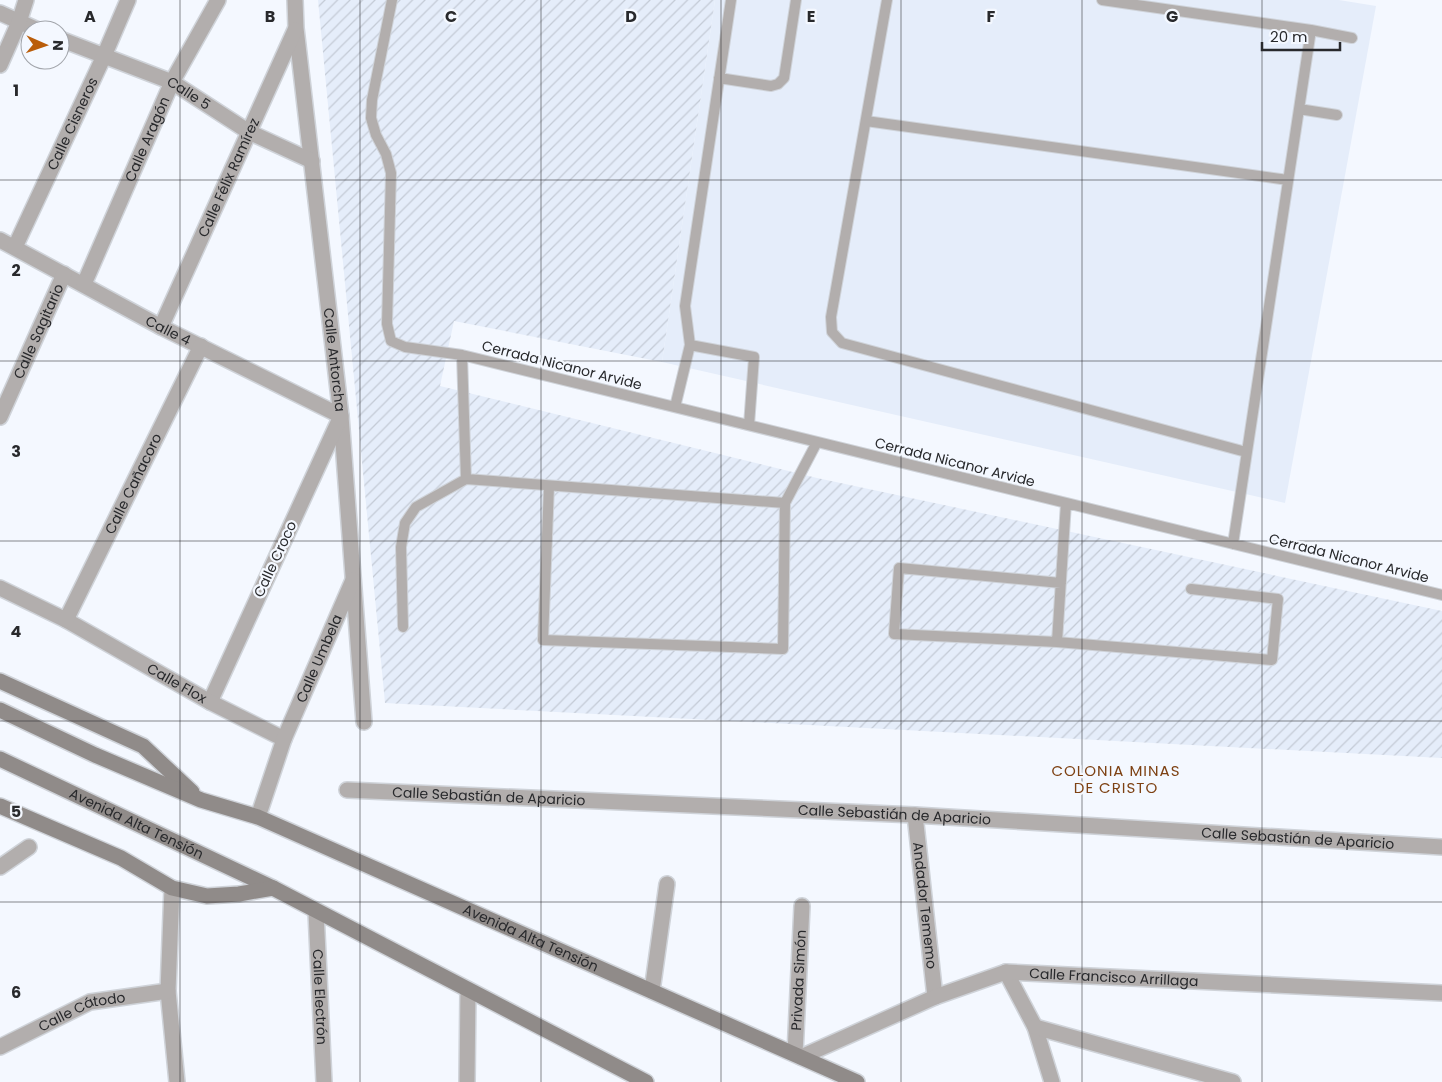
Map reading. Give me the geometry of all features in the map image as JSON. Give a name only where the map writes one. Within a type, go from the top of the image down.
[{"type":"main road","name":"Avenida Alta Tensión","points":[[0,681],[143,746],[201,800]]},
{"type":"main road","name":"Avenida Alta Tensión","points":[[0,710],[95,755],[201,800],[258,817],[858,1082]]},
{"type":"main road","name":"Avenida Alta Tensión","points":[[0,759],[272,888],[646,1082]]},
{"type":"main road","points":[[0,806],[121,858],[172,888],[207,896],[239,894],[272,888]]},
{"type":"street","points":[[0,65],[26,0]]},
{"type":"street","name":"Calle Cisneros","points":[[15,247],[128,0]]},
{"type":"street","name":"Calle Aragón","points":[[84,284],[172,82],[218,0]]},
{"type":"street","name":"Calle Antorcha","points":[[295,0],[296,28],[340,416],[364,722]]},
{"type":"street","points":[[0,13],[18,22]]},
{"type":"street","name":"Calle Félix Ramírez","points":[[161,327],[296,28]]},
{"type":"street","name":"Calle 5","points":[[70,43],[172,82],[250,132],[312,160]]},
{"type":"street","name":"Calle 4","points":[[0,240],[161,327],[340,416]]},
{"type":"street","name":"Calle Sagitario","points":[[0,417],[64,274]]},
{"type":"street","name":"Calle Cañacoro","points":[[66,620],[201,346]]},
{"type":"street","name":"Calle Croco","points":[[210,702],[340,416]]},
{"type":"street","name":"Calle Umbela","points":[[284,739],[354,578]]},
{"type":"street","name":"Calle Flox","points":[[0,588],[66,620],[210,702],[284,739]]},
{"type":"street","points":[[258,817],[284,739]]},
{"type":"street","name":"Calle Sebastián de Aparicio","points":[[347,790],[916,815],[1442,848]]},
{"type":"street","name":"Andador Tememo","points":[[916,815],[935,997]]},
{"type":"street","points":[[0,867],[29,847]]},
{"type":"street","points":[[652,991],[667,884]]},
{"type":"street","points":[[172,888],[168,990],[177,1082]]},
{"type":"street","name":"Privada Simón","points":[[798,1056],[802,906]]},
{"type":"street","name":"Calle Electrón","points":[[316,912],[324,1082]]},
{"type":"street","points":[[1006,972],[1035,1027],[1052,1082]]},
{"type":"street","name":"Calle Francisco Arrillaga","points":[[798,1056],[935,997],[1006,972],[1442,993]]},
{"type":"street","name":"Calle Cátodo","points":[[0,1047],[90,1002],[168,990]]},
{"type":"street","points":[[467,1082],[468,990]]},
{"type":"street","points":[[1035,1027],[1233,1082]]},
{"type":"lane","name":"Cerrada Nicanor Arvide","points":[[392,0],[370,118],[386,154],[391,173],[387,324],[391,341],[405,346],[462,355],[1442,595]]},
{"type":"lane","points":[[675,407],[690,345],[685,306],[730,0]]},
{"type":"lane","points":[[719,78],[771,86],[778,84],[784,78],[796,0]]},
{"type":"lane","points":[[887,0],[831,317],[832,332],[842,343],[1246,452]]},
{"type":"lane","points":[[1102,0],[1311,30],[1352,38]]},
{"type":"lane","points":[[1232,544],[1311,30]]},
{"type":"lane","points":[[1299,109],[1337,115]]},
{"type":"lane","points":[[866,121],[1288,180]]},
{"type":"lane","points":[[690,345],[754,357],[749,425]]},
{"type":"lane","points":[[462,355],[466,479]]},
{"type":"lane","points":[[550,486],[543,640],[783,649],[785,503],[817,442]]},
{"type":"lane","points":[[404,627],[401,547],[405,523],[416,507],[466,479],[785,503]]},
{"type":"lane","points":[[1057,642],[1066,503]]},
{"type":"lane","points":[[1061,582],[899,568],[894,634],[1057,642],[1272,660],[1278,600],[1191,589]]},
{"type":"shaded area","points":[[318,0],[715,0],[662,362],[454,321],[440,386],[817,478],[1442,611],[1442,758],[385,703]]},
{"type":"shaded area","points":[[715,0],[1339,0],[1376,6],[1285,503],[662,362]]},
{"type":"district","name":"COLONIA MINAS DE CRISTO","points":[[1116,780]]}]
